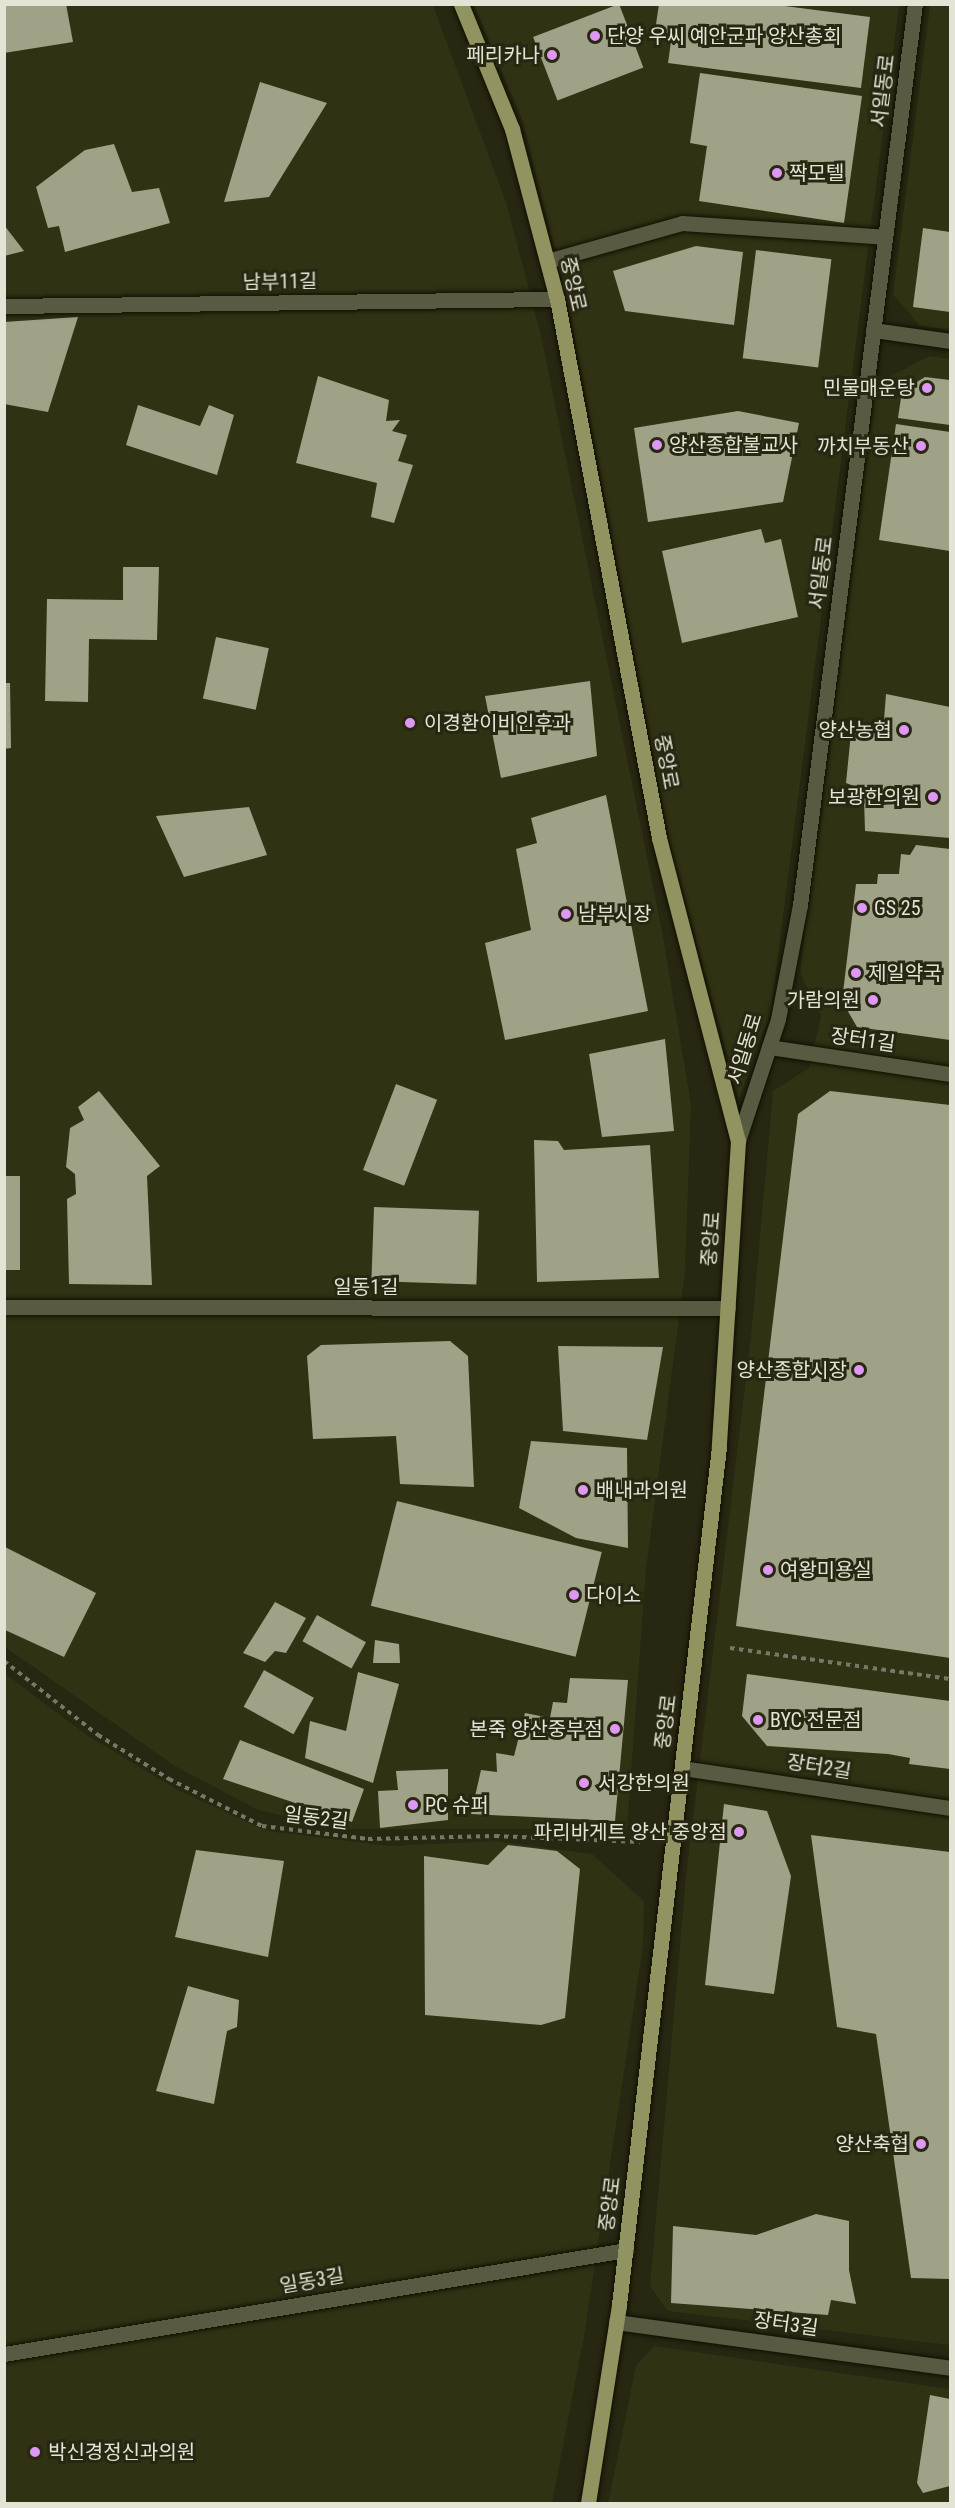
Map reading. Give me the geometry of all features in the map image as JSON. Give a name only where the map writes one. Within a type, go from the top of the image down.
[{"type":"main road","name":"중앙로","points":[[461,4],[512,129],[557,299],[659,838],[738,1141],[719,1447],[626,2250],[588,2504]]},
{"type":"street","name":"서일동로","points":[[738,1141],[769,1047],[800,905],[915,4]]},
{"type":"street","points":[[546,261],[682,223],[885,237]]},
{"type":"street","name":"남부11길","points":[[4,306],[557,299]]},
{"type":"street","points":[[873,330],[951,340]]},
{"type":"street","name":"장터1길","points":[[769,1047],[951,1074]]},
{"type":"street","name":"일동1길","points":[[4,1308],[728,1308]]},
{"type":"street","name":"장터2길","points":[[682,1768],[951,1808]]},
{"type":"street","name":"일동3길","points":[[4,2354],[626,2250]]},
{"type":"street","name":"장터3길","points":[[616,2322],[951,2368]]},
{"type":"path","points":[[696,1643],[951,1679]]},
{"type":"path","name":"일동2길","points":[[4,1661],[98,1735],[169,1779],[262,1826],[368,1839],[495,1836],[673,1844]]},
{"type":"shaded area","points":[[4,5],[433,5],[507,205],[542,340],[662,931],[691,1104],[685,1272],[646,1569],[627,1829],[344,1829],[258,1810],[175,1766],[5,1647]]},
{"type":"shaded area","points":[[474,5],[899,5],[771,1011],[739,1099],[669,839],[568,302],[523,122]]},
{"type":"shaded area","points":[[930,5],[950,5],[950,330],[920,326],[893,294]]},
{"type":"shaded area","points":[[929,356],[950,359],[950,2345],[668,2311],[650,2286],[686,1877],[751,1336],[773,1091],[809,1068],[821,1016],[800,973],[876,384]]},
{"type":"shaded area","points":[[4,1673],[88,1736],[176,1789],[267,1831],[389,1846],[495,1841],[592,1854],[644,1901],[643,1946],[584,2337],[552,2503],[5,2503]]},
{"type":"shaded area","points":[[654,2346],[950,2389],[950,2503],[608,2504],[636,2365]]},
{"type":"building","points":[[4,4],[66,4],[73,42],[4,53]]},
{"type":"building","points":[[619,4],[643,67],[557,100],[533,37]]},
{"type":"building","points":[[659,4],[769,4],[870,17],[861,88],[668,63],[672,34],[655,31]]},
{"type":"building","name":"짝모텔","points":[[700,73],[862,96],[844,223],[699,201],[707,146],[690,143]]},
{"type":"building","points":[[260,82],[327,103],[269,197],[224,202]]},
{"type":"building","points":[[114,144],[132,192],[159,188],[170,223],[65,252],[59,226],[48,228],[36,187],[85,150]]},
{"type":"building","points":[[4,225],[24,251],[4,256]]},
{"type":"building","points":[[923,228],[950,232],[950,312],[913,307]]},
{"type":"building","points":[[696,246],[743,252],[734,325],[625,311],[613,271]]},
{"type":"building","points":[[756,250],[831,259],[818,367],[743,358]]},
{"type":"building","points":[[78,317],[48,412],[4,404],[4,322]]},
{"type":"building","points":[[318,376],[389,400],[386,421],[400,420],[392,431],[407,435],[398,461],[413,465],[394,523],[371,517],[377,483],[296,463]]},
{"type":"building","points":[[925,377],[950,380],[950,425],[898,418],[902,391]]},
{"type":"building","points":[[138,405],[200,426],[209,405],[234,415],[217,475],[126,445]]},
{"type":"building","points":[[738,411],[799,423],[783,502],[648,522],[634,428]]},
{"type":"building","points":[[896,424],[950,432],[950,551],[879,540]]},
{"type":"building","points":[[761,529],[765,543],[781,539],[798,617],[682,643],[662,551]]},
{"type":"building","points":[[123,567],[159,567],[157,640],[89,639],[88,702],[45,701],[47,599],[123,600]]},
{"type":"building","points":[[216,637],[269,648],[256,710],[203,699]]},
{"type":"building","points":[[590,681],[597,756],[501,778],[485,696]]},
{"type":"building","points":[[4,683],[10,683],[11,748],[4,749]]},
{"type":"building","points":[[886,694],[950,707],[950,838],[865,831],[864,798],[853,798],[854,786],[846,783],[851,733],[883,733]]},
{"type":"building","points":[[606,795],[648,1011],[505,1040],[485,943],[531,930],[516,849],[537,843],[531,818]]},
{"type":"building","points":[[249,807],[267,855],[184,877],[156,816]]},
{"type":"building","points":[[916,845],[950,849],[950,1040],[857,1027],[842,1001],[856,884],[877,884],[878,874],[899,874],[901,854],[910,855]]},
{"type":"building","points":[[665,1039],[674,1131],[602,1137],[589,1054]]},
{"type":"building","points":[[396,1084],[437,1100],[404,1186],[363,1170]]},
{"type":"building","points":[[99,1091],[160,1166],[147,1176],[152,1285],[69,1284],[67,1199],[76,1194],[75,1174],[66,1167],[70,1128],[84,1120],[78,1107]]},
{"type":"building","name":"양산종합시장","points":[[830,1091],[950,1105],[950,1658],[736,1626],[798,1114]]},
{"type":"building","points":[[534,1140],[558,1141],[564,1150],[650,1145],[659,1278],[537,1282]]},
{"type":"building","points":[[4,1176],[20,1176],[20,1270],[4,1270]]},
{"type":"building","points":[[374,1207],[479,1211],[476,1285],[371,1281]]},
{"type":"building","points":[[450,1341],[468,1356],[474,1487],[400,1484],[396,1436],[313,1439],[307,1356],[321,1345]]},
{"type":"building","points":[[558,1346],[663,1347],[647,1440],[563,1431]]},
{"type":"building","points":[[531,1441],[627,1448],[628,1548],[576,1538],[519,1508]]},
{"type":"building","points":[[397,1501],[602,1552],[576,1657],[371,1606]]},
{"type":"building","points":[[5,1547],[96,1593],[64,1657],[5,1630]]},
{"type":"building","points":[[275,1602],[306,1618],[286,1653],[275,1651],[265,1662],[243,1653]]},
{"type":"building","points":[[317,1615],[366,1642],[351,1668],[302,1641]]},
{"type":"building","points":[[375,1640],[399,1644],[400,1663],[373,1663]]},
{"type":"building","points":[[264,1670],[314,1698],[293,1734],[244,1707]]},
{"type":"building","points":[[358,1672],[399,1684],[373,1783],[305,1758],[310,1721],[346,1731]]},
{"type":"building","points":[[747,1674],[950,1701],[950,1769],[909,1764],[910,1758],[888,1754],[767,1746],[742,1716]]},
{"type":"building","points":[[570,1678],[628,1680],[615,1821],[471,1814],[481,1770],[497,1772],[496,1753],[514,1756],[525,1713],[550,1718],[553,1702],[567,1703]]},
{"type":"building","points":[[240,1740],[364,1789],[352,1822],[223,1779]]},
{"type":"building","name":"PC 슈퍼","points":[[448,1769],[448,1820],[380,1828],[378,1791],[398,1790],[396,1771]]},
{"type":"building","points":[[724,1804],[767,1811],[791,1876],[774,1994],[705,1985]]},
{"type":"building","name":"양산축협","points":[[811,1835],[950,1852],[950,2279],[911,2278],[876,2034],[837,2027]]},
{"type":"building","points":[[508,1845],[557,1851],[580,1869],[565,2018],[541,2025],[425,2015],[424,1856],[488,1865]]},
{"type":"building","points":[[196,1850],[284,1861],[268,1957],[175,1937]]},
{"type":"building","points":[[188,1986],[239,2000],[237,2027],[227,2031],[214,2104],[156,2091]]},
{"type":"building","points":[[816,2214],[849,2221],[849,2270],[856,2304],[831,2300],[828,2315],[671,2303],[673,2226],[756,2235]]},
{"type":"building","points":[[930,2395],[950,2399],[950,2486],[923,2493],[917,2483]]},
{"type":"place","name":"단양 우씨 예안군파 양산총회","points":[[595,36]]},
{"type":"place","name":"페리카나","points":[[552,55]]},
{"type":"place","name":"짝모텔","points":[[777,173]]},
{"type":"place","name":"민물매운탕","points":[[927,388]]},
{"type":"place","name":"양산종합불교사","points":[[657,445]]},
{"type":"place","name":"까치부동산","points":[[921,446]]},
{"type":"place","name":"이경환이비인후과","points":[[410,723]]},
{"type":"place","name":"양산농협","points":[[904,730]]},
{"type":"place","name":"보광한의원","points":[[933,797]]},
{"type":"place","name":"GS 25","points":[[862,908]]},
{"type":"place","name":"남부시장","points":[[566,914]]},
{"type":"place","name":"제일약국","points":[[856,973]]},
{"type":"place","name":"가람의원","points":[[873,1000]]},
{"type":"place","name":"양산종합시장","points":[[859,1370]]},
{"type":"place","name":"배내과의원","points":[[583,1490]]},
{"type":"place","name":"여왕미용실","points":[[768,1570]]},
{"type":"place","name":"다이소","points":[[574,1595]]},
{"type":"place","name":"BYC 전문점","points":[[758,1720]]},
{"type":"place","name":"본죽 양산중부점","points":[[615,1729]]},
{"type":"place","name":"서강한의원","points":[[584,1783]]},
{"type":"place","name":"PC 슈퍼","points":[[413,1805]]},
{"type":"place","name":"파리바게트 양산 중앙점","points":[[739,1832]]},
{"type":"place","name":"양산축협","points":[[921,2144]]},
{"type":"place","name":"박신경정신과의원","points":[[35,2452]]}]
